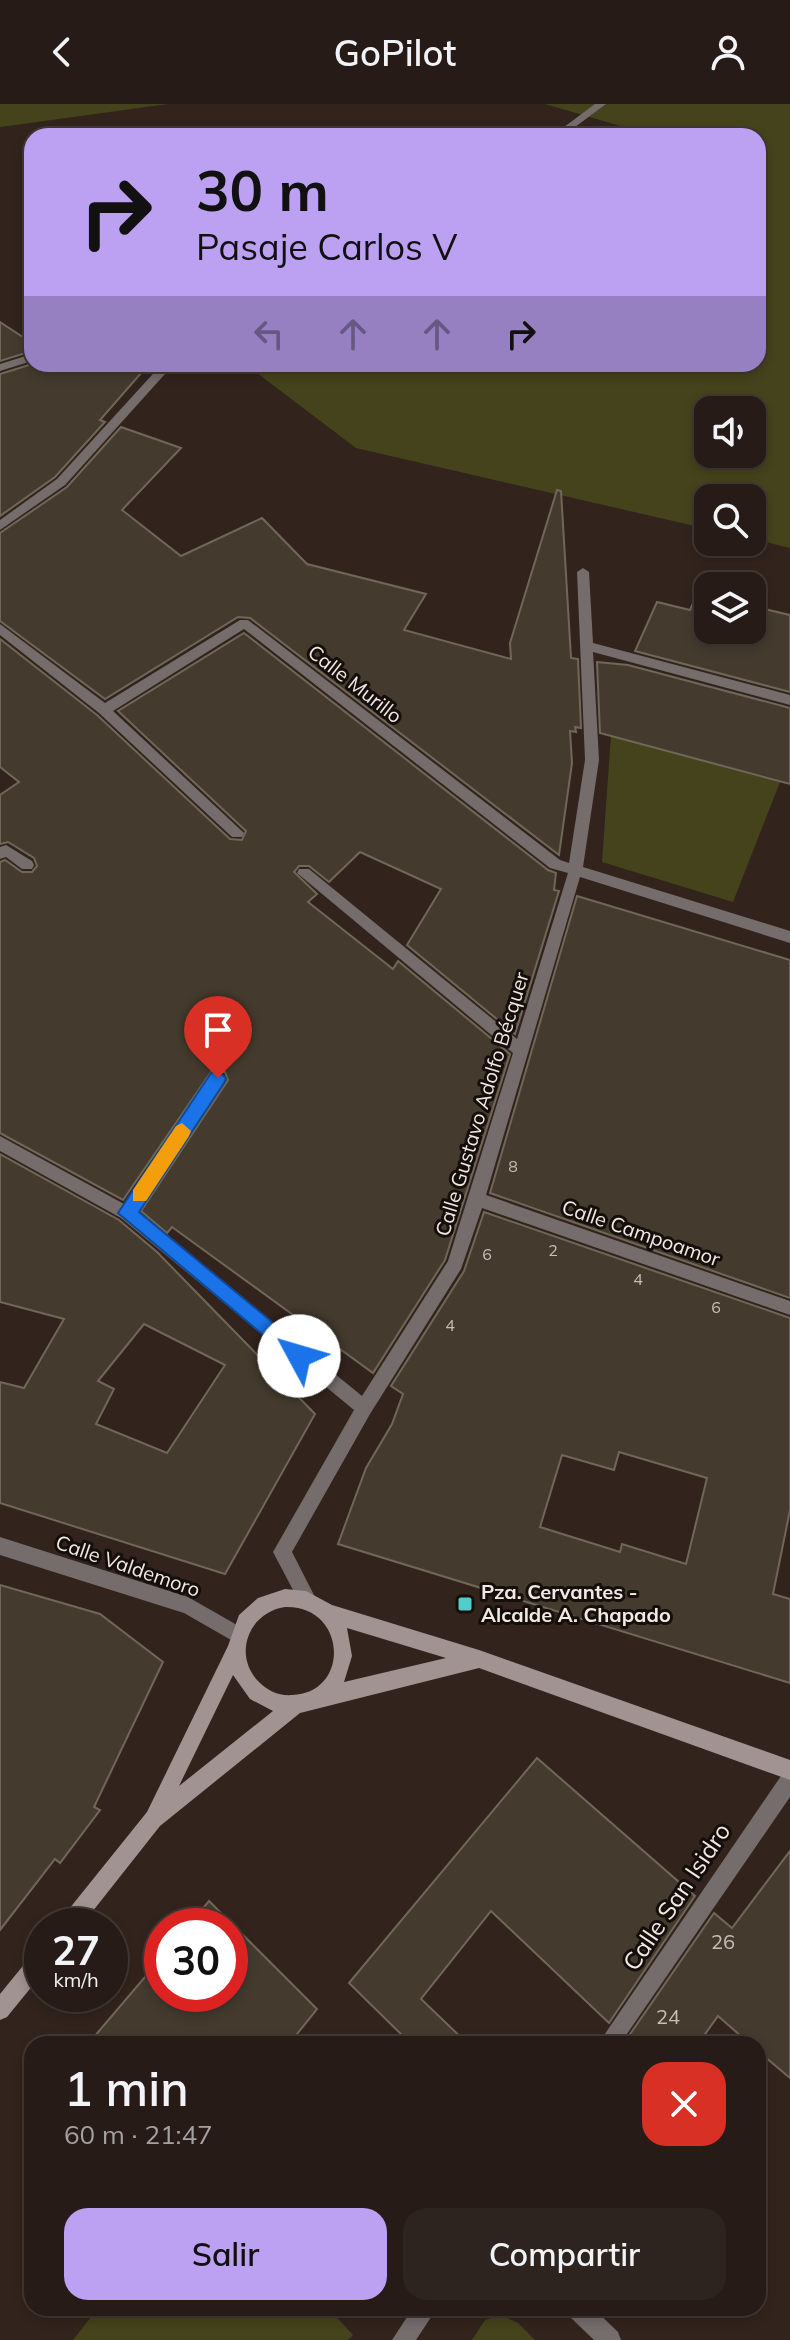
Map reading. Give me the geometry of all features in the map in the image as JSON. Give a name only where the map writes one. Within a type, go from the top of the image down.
[{"type":"main road","points":[[82,1908],[153,1819],[237,1642],[259,1608],[290,1598],[307,1599],[329,1613],[479,1659],[790,1770]]},
{"type":"main road","points":[[153,1819],[304,1702],[328,1689],[343,1659],[344,1642],[329,1613]]},
{"type":"main road","points":[[237,1642],[238,1668],[246,1684],[260,1697],[304,1702],[479,1659]]},
{"type":"main road","points":[[0,2010],[24,1980]]},
{"type":"street","points":[[568,128],[601,104]]},
{"type":"street","points":[[0,368],[24,360]]},
{"type":"street","points":[[0,526],[61,482],[161,372]]},
{"type":"street","name":"Calle Gustavo Adolfo Bécquer","points":[[307,1599],[282,1552],[364,1408],[455,1264],[575,872],[592,760],[589,646],[583,572]]},
{"type":"street","name":"Calle Murillo","points":[[104,710],[244,623],[555,864],[575,872]]},
{"type":"street","points":[[0,628],[104,710],[237,833]]},
{"type":"street","points":[[589,646],[790,700]]},
{"type":"street","points":[[0,854],[6,850],[27,865]]},
{"type":"street","points":[[575,872],[790,937]]},
{"type":"street","points":[[304,873],[521,1051]]},
{"type":"street","points":[[127,1213],[218,1078]]},
{"type":"street","points":[[0,1143],[127,1213],[364,1408]]},
{"type":"street","name":"Calle Campoamor","points":[[477,1199],[790,1308]]},
{"type":"street","name":"Calle Valdemoro","points":[[0,1546],[188,1606],[237,1642]]},
{"type":"street","name":"Calle San Isidro","points":[[614,2036],[790,1780]]},
{"type":"street","points":[[403,2340],[420,2316]]},
{"type":"street","points":[[585,2316],[610,2340]]},
{"type":"shaded area","points":[[0,104],[168,104],[0,127]]},
{"type":"shaded area","points":[[545,104],[790,104],[790,548],[766,542],[766,484],[694,484],[694,526],[356,448],[256,372],[766,372],[766,128],[628,128]]},
{"type":"shaded area","points":[[611,736],[780,782],[733,902],[602,862]]},
{"type":"shaded area","points":[[92,2316],[335,2316],[353,2335],[348,2340],[73,2340]]},
{"type":"shaded area","points":[[503,2316],[518,2323],[535,2340],[472,2340],[485,2320]]},
{"type":"building","points":[[0,322],[24,338],[24,354],[0,361]]},
{"type":"building","points":[[24,366],[24,372],[142,372],[100,420],[105,422],[55,477],[0,516],[0,374]]},
{"type":"building","points":[[121,427],[181,448],[122,510],[181,556],[262,518],[307,564],[426,594],[404,630],[511,659],[510,643],[557,490],[561,491],[571,658],[578,659],[581,728],[575,727],[576,732],[570,731],[572,763],[559,855],[250,618],[238,617],[105,699],[0,621],[0,533],[67,487]]},
{"type":"building","points":[[694,601],[694,644],[766,644],[766,609],[790,615],[790,692],[635,651],[657,602],[690,610]]},
{"type":"building","points":[[244,633],[548,870],[556,873],[554,890],[559,891],[515,1034],[407,945],[441,889],[360,852],[329,882],[309,866],[299,866],[294,872],[317,894],[308,902],[393,969],[398,961],[510,1054],[445,1260],[373,1373],[172,1227],[167,1233],[141,1211],[228,1080],[225,1072],[211,1072],[123,1200],[0,1133],[0,862],[5,860],[22,872],[32,872],[37,866],[34,858],[8,842],[0,844],[0,795],[19,782],[0,767],[0,639],[97,715],[230,839],[242,840],[246,831],[118,711]]},
{"type":"building","points":[[597,662],[628,665],[790,708],[790,784],[600,733]]},
{"type":"building","points":[[577,896],[790,960],[790,1298],[490,1193]]},
{"type":"building","points":[[0,1154],[119,1220],[157,1252],[315,1414],[225,1574],[0,1503],[0,1382],[24,1388],[64,1319],[0,1302]],"holes":[[[144,1324],[225,1365],[167,1453],[96,1424],[114,1389],[98,1381]]]},
{"type":"building","points":[[484,1212],[790,1318],[790,1510],[773,1594],[790,1599],[790,1683],[338,1544],[366,1468],[392,1424],[403,1394],[391,1386],[464,1271]],"holes":[[[619,1452],[707,1478],[686,1564],[622,1544],[620,1552],[540,1527],[562,1455],[614,1470]]]},
{"type":"building","points":[[0,1585],[100,1614],[163,1662],[94,1807],[100,1810],[60,1863],[55,1859],[0,1930]]},
{"type":"building","points":[[537,1758],[695,1896],[609,2023],[491,1911],[421,1999],[460,2036],[403,2036],[349,1983]]},
{"type":"building","points":[[790,1851],[790,2078],[766,2058],[766,2036],[741,2036],[718,2016],[704,2036],[629,2036],[714,1913],[732,1928]]},
{"type":"building","points":[[209,1901],[216,1908],[203,1908]]},
{"type":"building","points":[[248,1940],[317,2009],[295,2036],[95,2036],[115,2012],[128,2012],[128,1997],[144,1978],[144,2012],[248,2012]]},
{"type":"slow traffic","points":[[139,1195],[182,1131]]},
{"type":"place","name":"Pza. Cervantes - Alcalde A. Chapado","points":[[465,1604]]},
{"type":"route","points":[[218,1078],[127,1213],[299,1356]]}]
